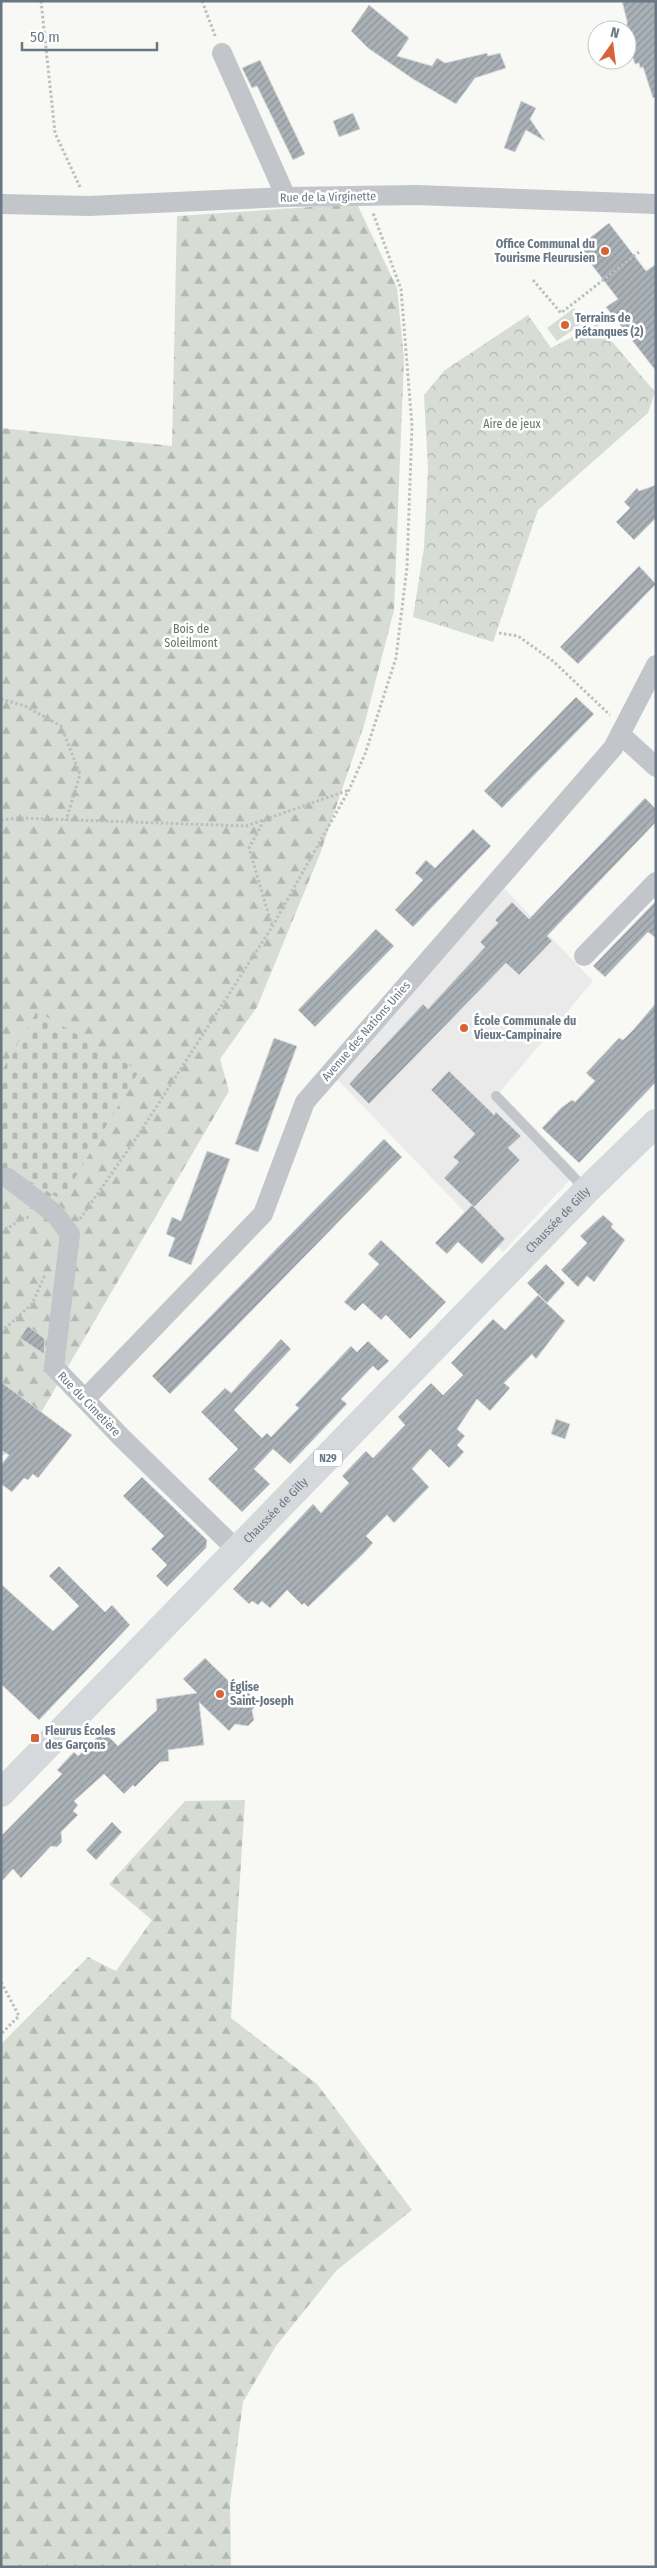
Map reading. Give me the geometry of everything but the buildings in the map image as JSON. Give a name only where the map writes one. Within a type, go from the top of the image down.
[{"type":"main road","name":"Chaussée de Gilly","points":[[1,1794],[587,1190],[656,1123]]},
{"type":"street","points":[[222,52],[286,196]]},
{"type":"street","name":"Rue de la Virginette","points":[[1,204],[89,206],[286,196],[572,199],[656,204]]},
{"type":"street","name":"Avenue des Nations Unies","points":[[86,1398],[263,1214],[305,1102],[613,748],[656,665]]},
{"type":"street","points":[[622,731],[656,767]]},
{"type":"street","points":[[584,956],[656,882]]},
{"type":"street","points":[[8,1178],[55,1214],[70,1234]]},
{"type":"street","name":"Rue du Cimetière","points":[[70,1234],[54,1367],[86,1398],[122,1438],[238,1551]]},
{"type":"lane","points":[[496,1096],[587,1190]]},
{"type":"path","points":[[41,1],[55,133],[89,206]]},
{"type":"path","points":[[202,1],[222,52]]},
{"type":"path","points":[[70,1234],[138,1137],[272,927],[349,790],[365,754],[396,658],[406,567],[412,436],[401,289],[366,196]]},
{"type":"path","points":[[533,280],[561,313],[639,252]]},
{"type":"path","points":[[499,633],[518,636],[553,661],[622,731]]},
{"type":"path","points":[[1,699],[25,706],[61,726],[80,774],[66,821]]},
{"type":"path","points":[[1,820],[18,818],[246,826],[349,790]]},
{"type":"path","points":[[265,819],[249,848],[272,927]]},
{"type":"path","points":[[1,1232],[21,1219],[55,1214]]},
{"type":"path","points":[[1,1332],[32,1304],[47,1272]]},
{"type":"path","points":[[1,1982],[19,2016],[1,2034]]},
{"type":"shaded area","name":"École Communale du Vieux-Campinaire","points":[[499,883],[593,981],[500,1092],[577,1172],[503,1252],[334,1076]]},
{"type":"green space","name":"Bois de Soleilmont","points":[[357,204],[397,288],[404,359],[394,610],[365,722],[320,854],[257,1007],[220,1059],[229,1091],[28,1435],[1,1457],[1,428],[172,446],[177,216]]},
{"type":"green space","name":"Terrains de pétanques (2)","points":[[574,308],[584,322],[557,341],[547,328]]},
{"type":"green space","name":"Aire de jeux","points":[[528,315],[551,348],[597,324],[655,392],[648,413],[538,510],[493,642],[413,617],[424,548],[428,469],[424,395],[445,370]]},
{"type":"green space","points":[[37,1011],[139,1071],[62,1200],[9,1169],[1,1182],[1,1072]]},
{"type":"green space","points":[[245,1800],[231,2018],[317,2084],[412,2210],[337,2270],[276,2346],[243,2402],[230,2502],[231,2567],[1,2567],[1,2044],[88,1957],[116,1971],[152,1920],[109,1884],[185,1801]]},
{"type":"place","name":"Office Communal du Tourisme Fleurusien","points":[[605,251]]},
{"type":"place","name":"Terrains de pétanques (2)","points":[[565,325]]},
{"type":"place","name":"École Communale du Vieux-Campinaire","points":[[464,1028]]},
{"type":"place","name":"Église Saint-Joseph","points":[[220,1694]]},
{"type":"place","name":"Fleurus Écoles des Garçons","points":[[35,1738]]}]
